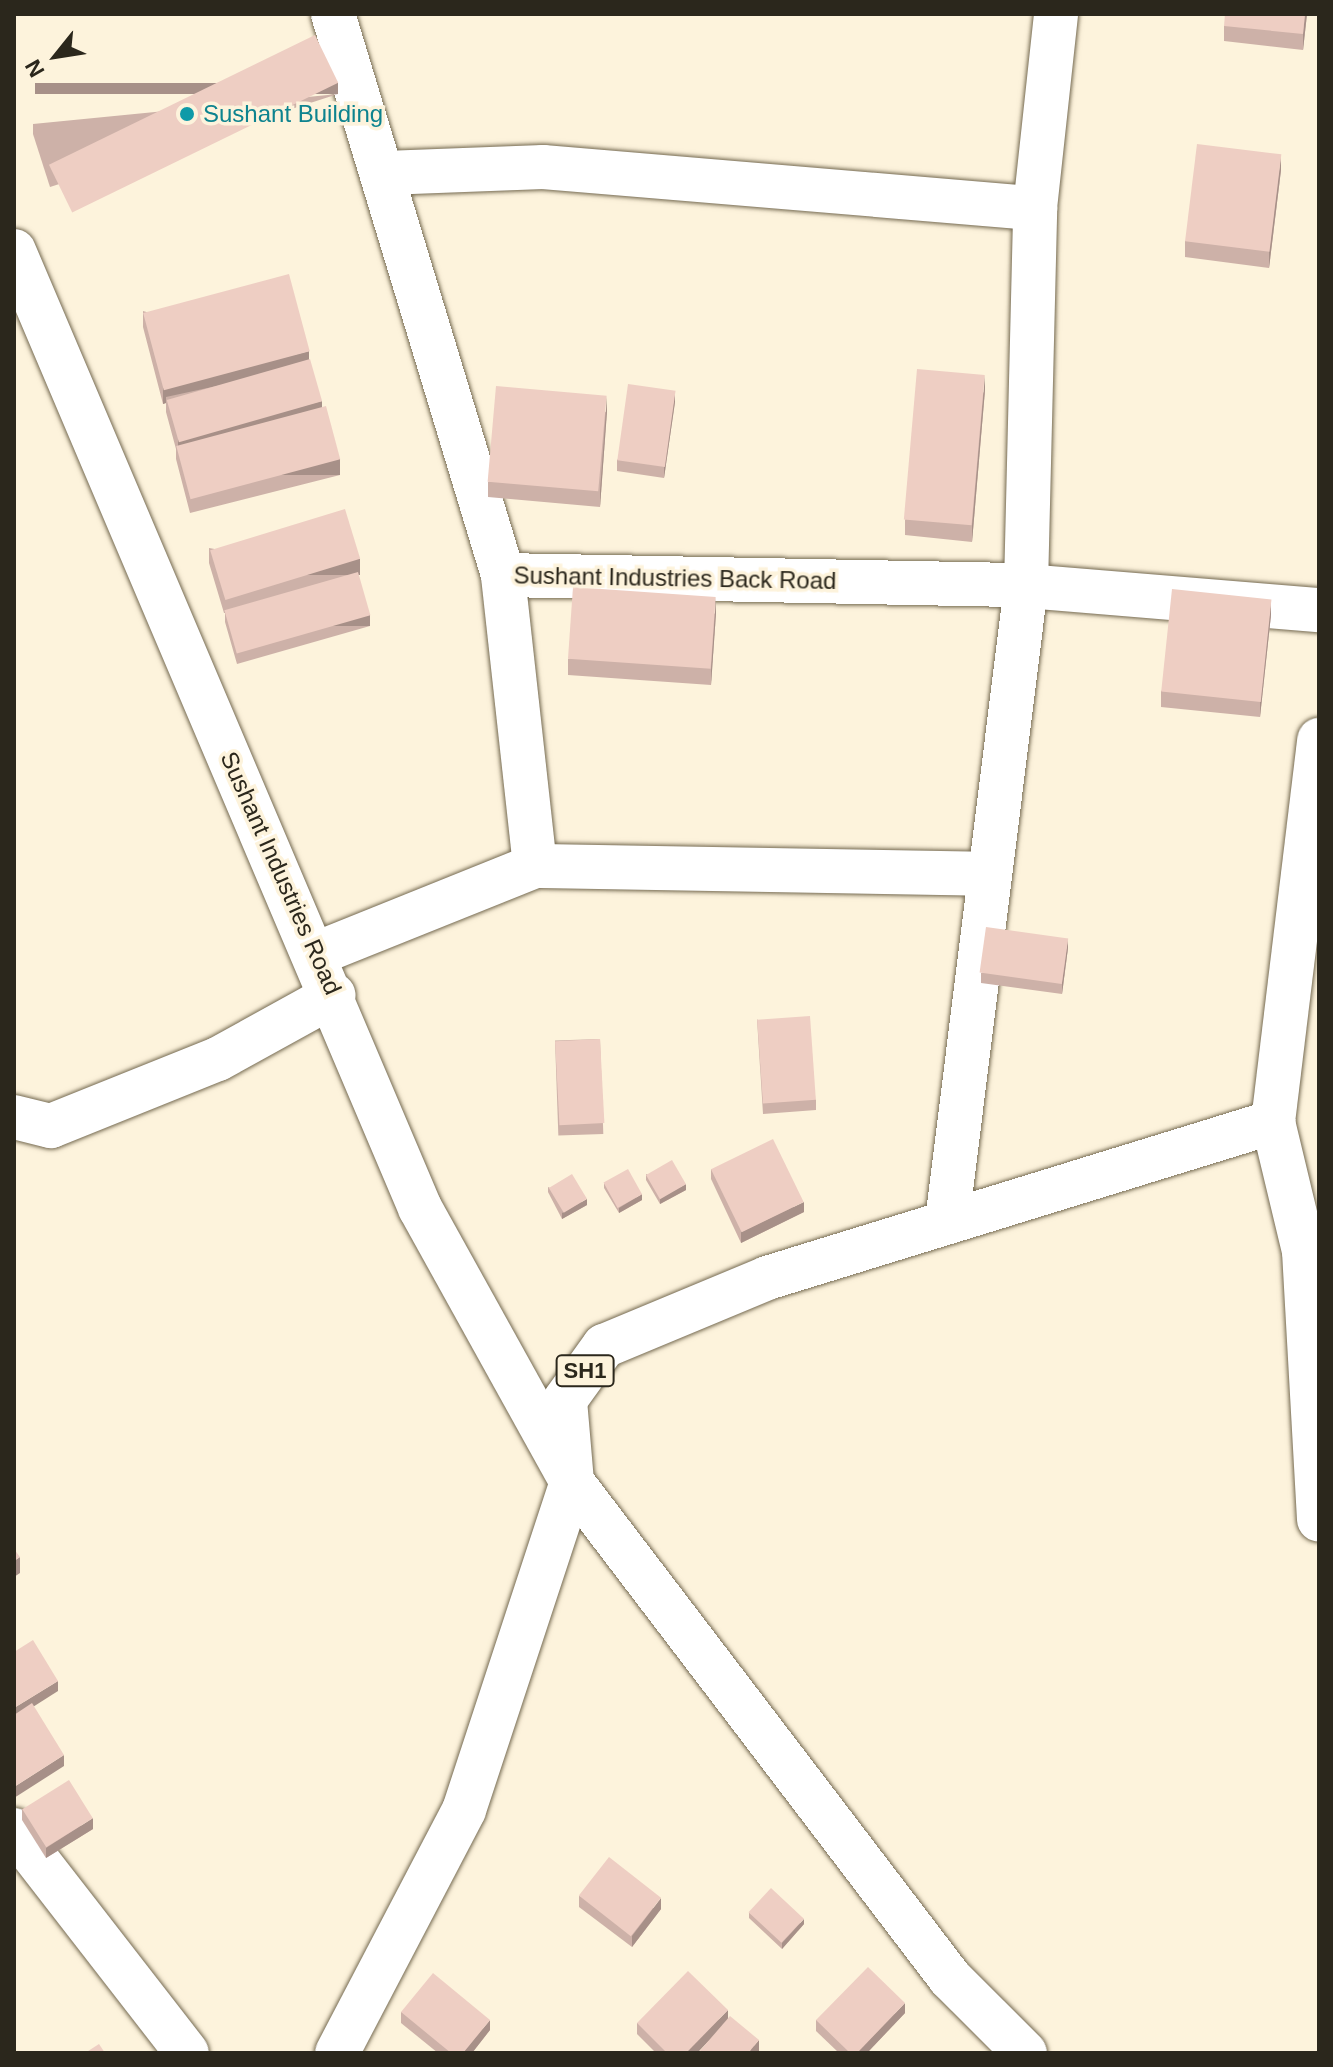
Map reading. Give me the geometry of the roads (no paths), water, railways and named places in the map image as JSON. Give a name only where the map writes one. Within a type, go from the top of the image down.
[{"type":"street","name":"Sushant Industries Back Road","points":[[333,14],[385,173],[503,575],[1026,586],[1319,610]]},
{"type":"street","points":[[947,1222],[1026,586],[1035,208],[1056,14]]},
{"type":"street","points":[[385,173],[543,167],[1035,208]]},
{"type":"street","name":"Sushant Industries Road","points":[[14,251],[22,301],[334,995],[420,1208],[572,1482],[950,1978],[1025,2053]]},
{"type":"street","points":[[503,575],[535,866]]},
{"type":"street","points":[[1319,740],[1273,1122],[1311,1250],[1319,1520]]},
{"type":"street","points":[[316,954],[535,866],[990,874]]},
{"type":"street","points":[[14,1117],[51,1126],[218,1059],[334,995]]},
{"type":"street","name":"SH1","points":[[337,2053],[464,1810],[572,1482],[565,1400],[604,1346],[767,1278],[1273,1122]]},
{"type":"street","points":[[14,1830],[187,2053]]},
{"type":"place","name":"Sushant Building","points":[[187,114]]}]
